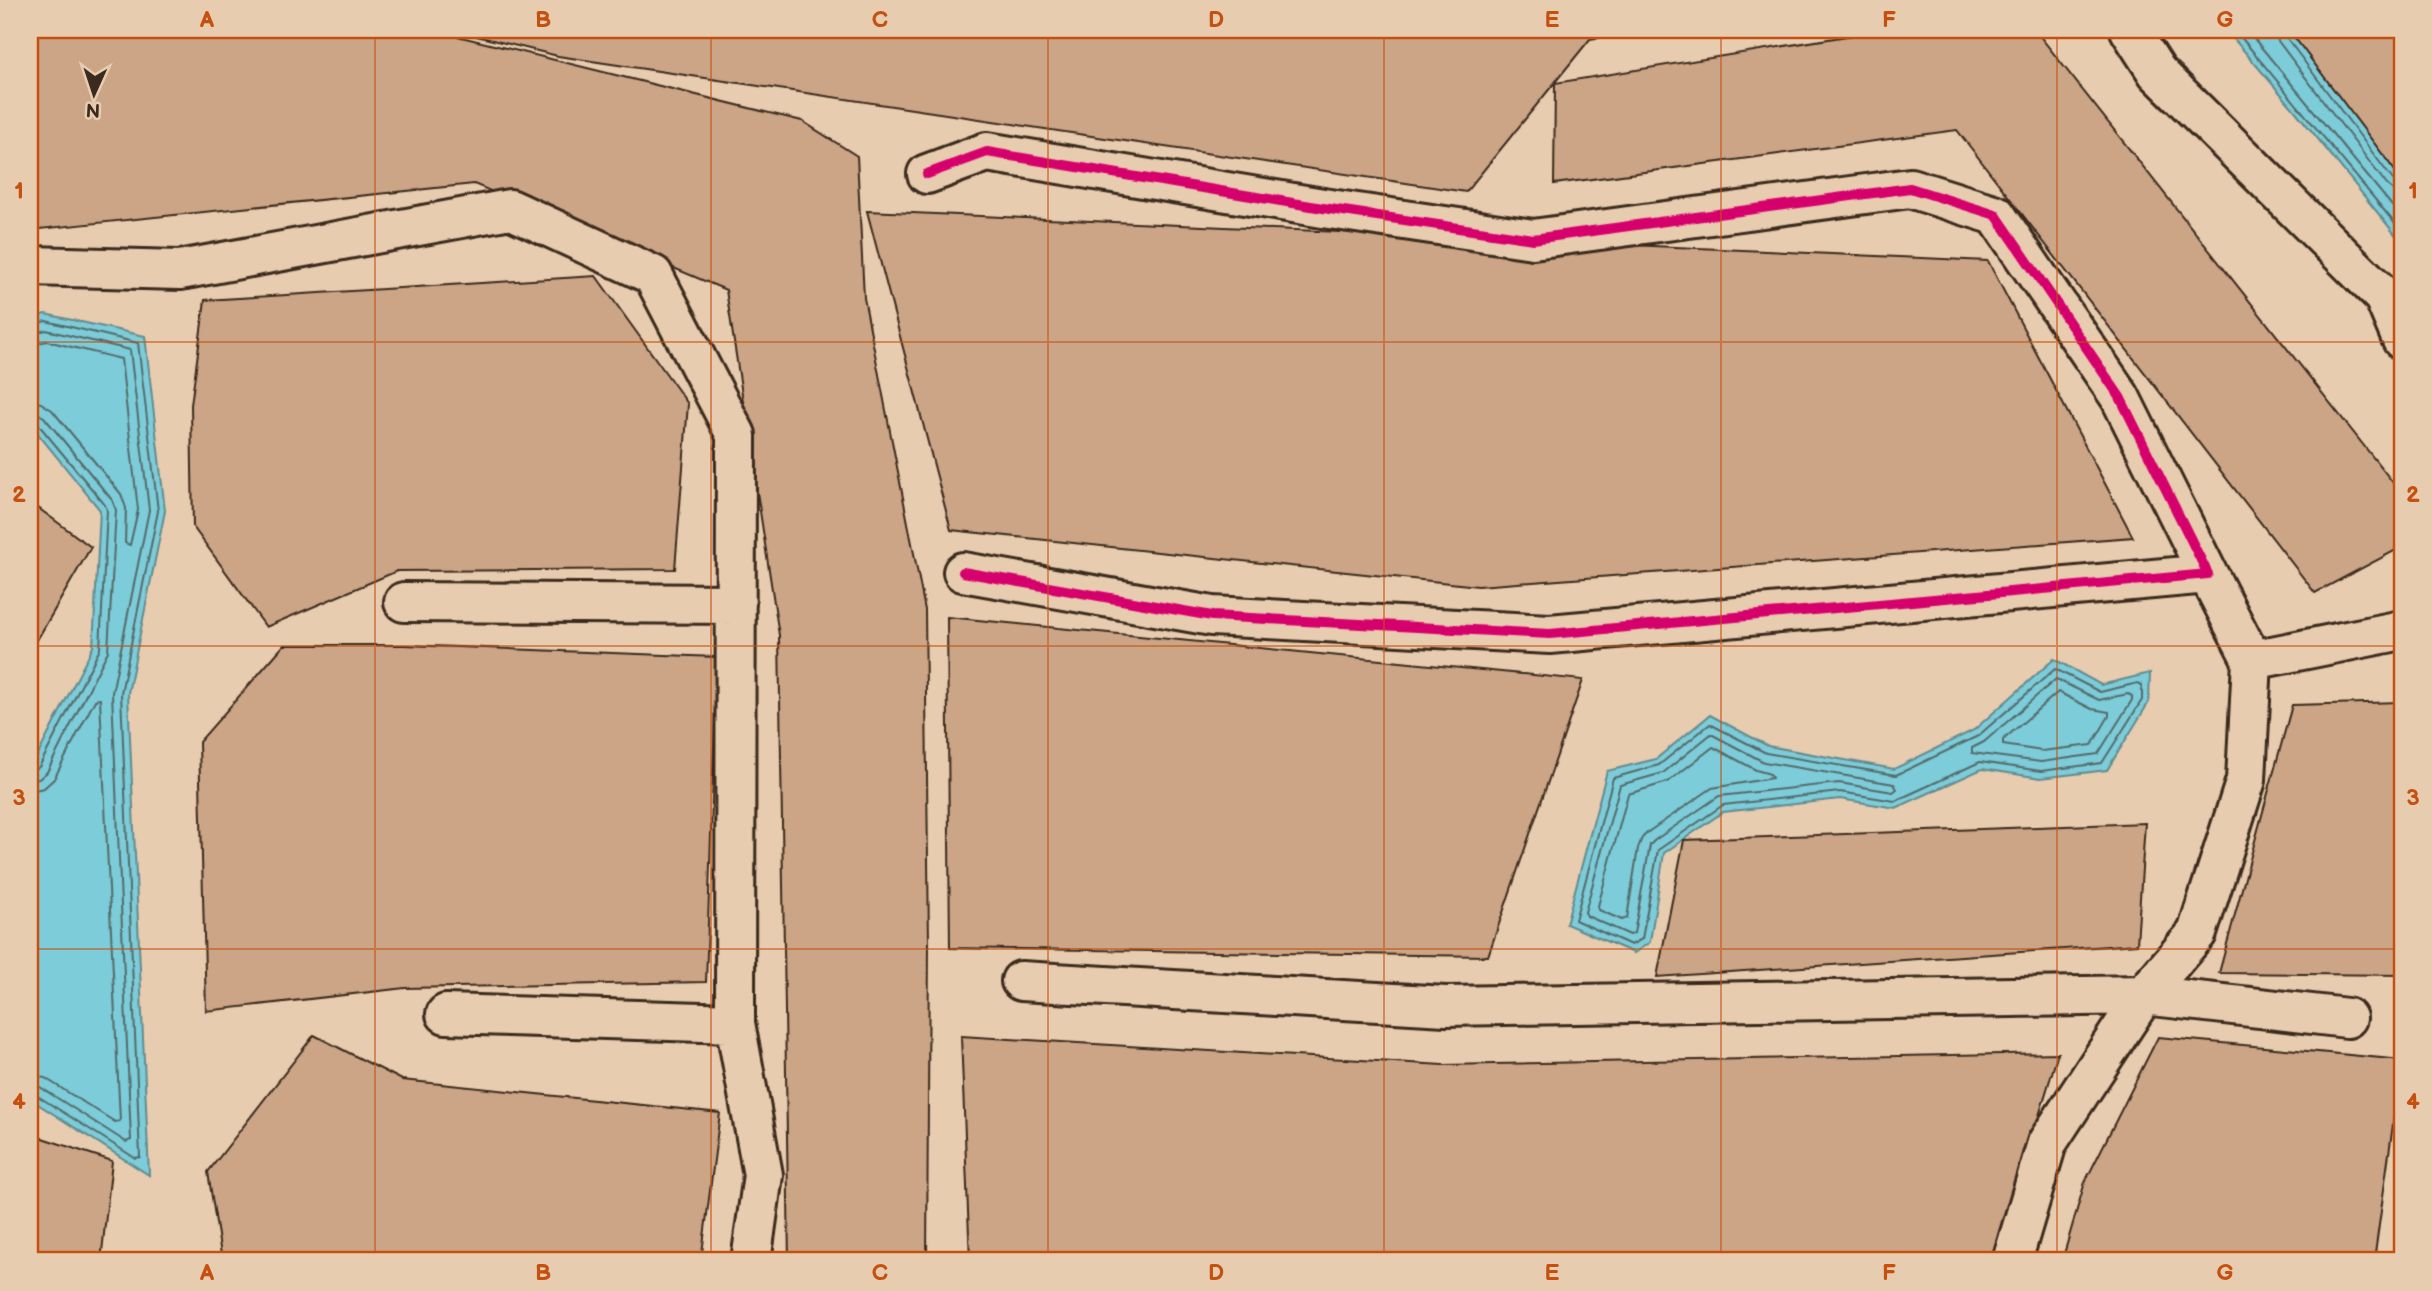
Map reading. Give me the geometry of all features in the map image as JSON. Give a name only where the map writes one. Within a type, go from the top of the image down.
[{"type":"street","points":[[2130,30],[2157,72],[2384,297],[2402,340]]},
{"type":"street","points":[[927,174],[987,152],[1532,239],[1910,188],[1996,215],[2120,397],[2252,660],[2246,780],[2197,933],[2144,995],[2047,1143],[2012,1261]]},
{"type":"street","points":[[30,266],[180,270],[510,209],[653,275],[736,435],[734,1023],[763,1175],[751,1261]]},
{"type":"street","points":[[963,572],[1212,616],[1550,634],[2208,574]]},
{"type":"street","points":[[404,602],[736,604]]},
{"type":"street","points":[[2252,660],[2402,630]]},
{"type":"street","points":[[1021,981],[1446,1006],[2144,995],[2347,1018]]},
{"type":"street","points":[[446,1014],[734,1023]]},
{"type":"water","points":[[2226,30],[2289,30],[2402,180],[2402,243],[2293,108]]},
{"type":"water","points":[[45,314],[145,336],[165,511],[128,693],[149,1175],[30,1099],[30,770],[93,647],[100,510],[30,424],[30,319]]},
{"type":"water","points":[[2054,659],[2101,685],[2150,673],[2149,702],[2107,770],[2041,778],[1982,769],[1896,808],[1840,799],[1723,812],[1664,853],[1650,942],[1634,953],[1566,924],[1607,771],[1656,759],[1710,715],[1768,746],[1894,769],[1974,730]]},
{"type":"building","points":[[30,30],[433,30],[802,121],[857,156],[864,298],[925,610],[929,943],[927,1261],[789,1261],[779,635],[726,290],[474,184],[30,230]]},
{"type":"building","points":[[452,30],[1643,30],[1590,39],[1466,192],[558,56]]},
{"type":"building","points":[[1884,30],[2035,30],[2402,494],[2402,547],[2315,593],[1957,130],[1554,184],[1555,83]]},
{"type":"building","points":[[2289,30],[2402,30],[2402,180]]},
{"type":"building","points":[[867,211],[1988,261],[2133,537],[1478,586],[951,530]]},
{"type":"building","points":[[596,276],[688,404],[675,569],[397,571],[266,627],[193,527],[191,405],[205,300]]},
{"type":"building","points":[[30,502],[91,547],[30,652]]},
{"type":"building","points":[[947,617],[1583,680],[1488,956],[950,948]]},
{"type":"building","points":[[284,645],[404,645],[717,657],[706,982],[405,988],[206,1011],[199,742]]},
{"type":"building","points":[[2402,702],[2402,975],[2219,973],[2292,705]]},
{"type":"building","points":[[2145,823],[2137,944],[1657,977],[1684,840]]},
{"type":"building","points":[[314,1035],[402,1080],[720,1113],[701,1261],[222,1261],[208,1172]]},
{"type":"building","points":[[961,1036],[1443,1065],[2058,1053],[1995,1261],[970,1261]]},
{"type":"building","points":[[2158,1037],[2402,1060],[2374,1261],[2062,1261],[2085,1182]]},
{"type":"building","points":[[30,1134],[112,1161],[101,1261],[52,1261],[30,1257]]},
{"type":"cycle path","points":[[927,174],[987,152],[1323,208],[1533,239],[1910,188],[1996,215],[2120,397],[2208,574],[1550,634],[1212,616],[963,572]]}]
